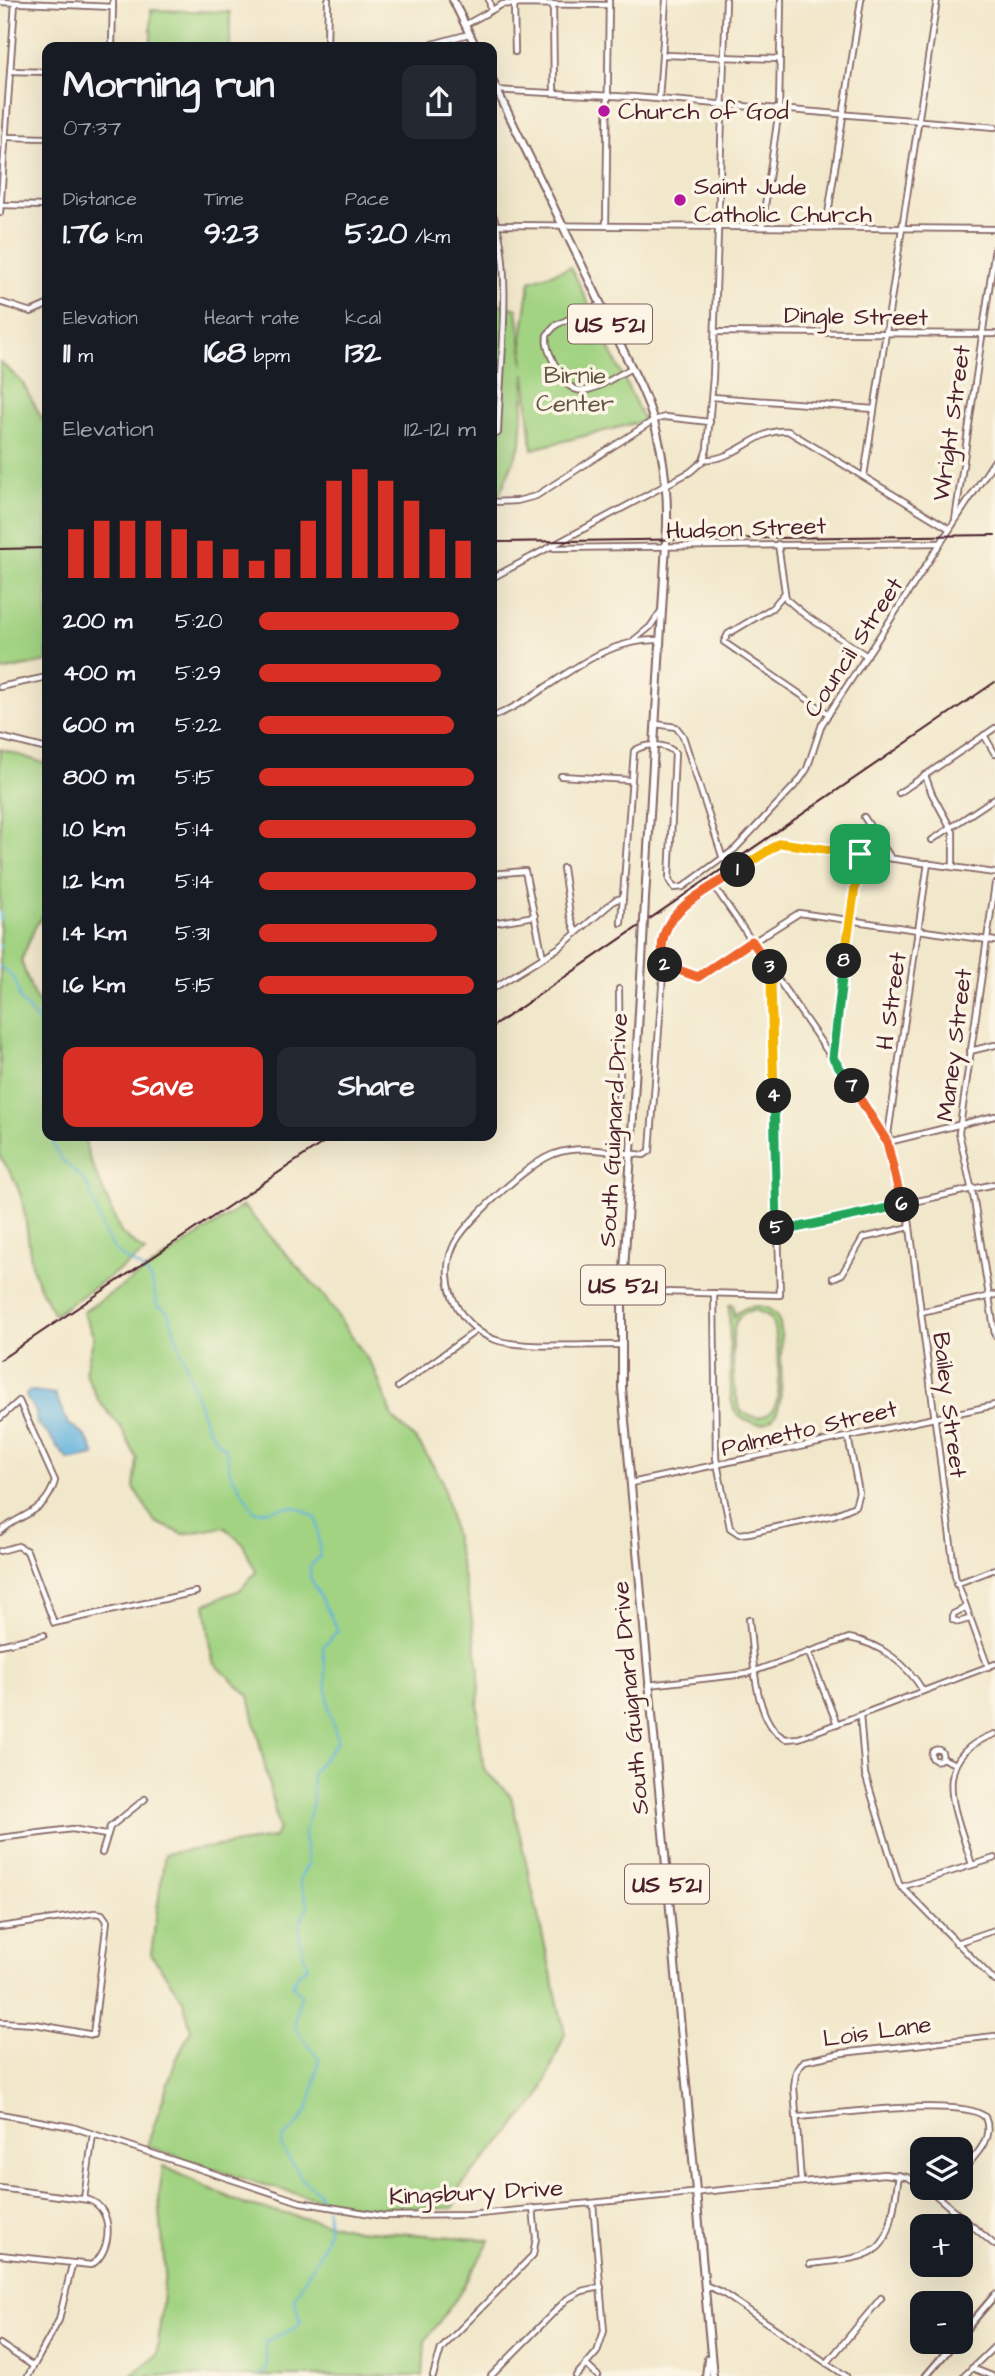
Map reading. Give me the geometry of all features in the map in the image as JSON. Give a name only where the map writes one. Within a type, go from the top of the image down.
[{"type":"highway","points":[[453,0],[473,42]]},
{"type":"highway","name":"South Guignard Drive","points":[[497,96],[632,368],[654,420],[666,484],[662,610],[622,1345],[630,1483],[709,2343]]},
{"type":"highway","points":[[706,2376],[709,2343]]},
{"type":"highway","name":"US 521","points":[[709,2343],[713,2376]]},
{"type":"main road","points":[[973,2321],[995,2295]]},
{"type":"main road","points":[[926,2376],[945,2354]]},
{"type":"street","points":[[112,42],[113,0]]},
{"type":"street","points":[[327,42],[328,0]]},
{"type":"street","points":[[489,0],[491,10]]},
{"type":"street","points":[[659,99],[666,0]]},
{"type":"street","points":[[497,575],[695,468],[704,459],[710,422],[716,332],[726,0]]},
{"type":"street","points":[[762,227],[779,109],[781,0]]},
{"type":"street","points":[[826,228],[861,0]]},
{"type":"street","points":[[864,476],[937,0]]},
{"type":"street","points":[[0,2],[113,7]]},
{"type":"street","points":[[465,25],[503,4],[609,2],[606,226]]},
{"type":"street","points":[[0,213],[15,3]]},
{"type":"street","points":[[514,4],[515,52]]},
{"type":"street","points":[[553,4],[554,93]]},
{"type":"street","points":[[440,42],[469,34]]},
{"type":"street","points":[[664,55],[780,59]]},
{"type":"street","points":[[10,71],[42,72]]},
{"type":"street","points":[[497,90],[659,99],[995,127]]},
{"type":"street","points":[[5,138],[42,138]]},
{"type":"street","points":[[0,205],[42,206]]},
{"type":"street","points":[[497,225],[995,229]]},
{"type":"street","points":[[497,235],[503,265],[497,379]]},
{"type":"street","name":"Wright Street","points":[[955,521],[995,248]]},
{"type":"street","points":[[0,302],[23,311],[36,311],[42,308]]},
{"type":"street","points":[[601,304],[548,332],[546,345],[558,371],[566,386],[582,392],[632,368]]},
{"type":"street","name":"Dingle Street","points":[[716,332],[995,334]]},
{"type":"street","points":[[712,397],[874,409]]},
{"type":"street","points":[[497,502],[517,501],[536,496],[654,420],[666,417],[710,422]]},
{"type":"street","points":[[704,459],[720,458],[783,430],[809,441],[950,530]]},
{"type":"street","name":"Council Street","points":[[654,746],[669,747],[676,756],[669,880],[674,888],[683,887],[723,859],[805,773],[820,728],[995,460]]},
{"type":"street","name":"Hudson Street","points":[[551,547],[665,548],[941,542]]},
{"type":"street","points":[[778,544],[784,594],[797,609],[867,656]]},
{"type":"street","points":[[784,594],[772,608],[728,634],[724,642],[829,714]]},
{"type":"street","points":[[634,640],[650,627],[662,610]]},
{"type":"street","points":[[497,716],[541,694],[605,649],[634,640],[660,640]]},
{"type":"street","points":[[0,687],[42,678]]},
{"type":"street","points":[[656,724],[676,727],[683,736],[723,859]]},
{"type":"street","points":[[899,793],[995,728]]},
{"type":"street","points":[[984,735],[995,754]]},
{"type":"street","points":[[0,737],[42,748]]},
{"type":"street","points":[[621,923],[634,751],[643,746],[654,746]]},
{"type":"street","points":[[925,775],[932,794],[951,827],[953,867]]},
{"type":"street","points":[[561,776],[630,780]]},
{"type":"street","points":[[932,840],[995,798]]},
{"type":"street","points":[[864,817],[891,858]]},
{"type":"street","points":[[622,1345],[500,1341],[477,1329],[463,1315],[450,1294],[450,1263],[456,1241],[536,1161],[570,1150],[648,1154],[653,1144],[666,933],[670,919],[714,886],[780,843],[995,873]]},
{"type":"street","points":[[833,1058],[849,919],[860,854]]},
{"type":"street","name":"H Street","points":[[887,1142],[928,863]]},
{"type":"street","points":[[563,868],[576,933]]},
{"type":"street","points":[[497,874],[525,871],[543,957]]},
{"type":"street","name":"Maney Street","points":[[995,884],[960,1125],[992,1295],[995,1335]]},
{"type":"street","points":[[714,886],[833,1058],[887,1142],[995,1116]]},
{"type":"street","points":[[497,986],[576,933],[615,900],[623,898]]},
{"type":"street","points":[[664,964],[698,977],[796,913],[995,941]]},
{"type":"street","points":[[497,922],[536,916]]},
{"type":"street","points":[[497,925],[501,922]]},
{"type":"street","points":[[623,1291],[713,1293],[738,1297],[780,1295],[771,980],[774,973]]},
{"type":"street","points":[[611,1153],[621,1076],[619,989]]},
{"type":"street","points":[[970,1051],[995,1045]]},
{"type":"street","name":"Bailey Street","points":[[887,1142],[910,1227],[956,1584],[988,1667]]},
{"type":"street","points":[[777,1232],[995,1184]]},
{"type":"street","points":[[833,1278],[842,1274],[863,1238],[910,1227]]},
{"type":"street","points":[[713,1293],[718,1466],[729,1526],[736,1532],[749,1533],[834,1515],[852,1508],[858,1501],[859,1492],[848,1437]]},
{"type":"street","points":[[921,1312],[992,1295]]},
{"type":"street","points":[[398,1387],[477,1329]]},
{"type":"street","points":[[0,1418],[19,1401],[55,1480],[50,1495],[35,1511],[0,1532]]},
{"type":"street","name":"Palmetto Street","points":[[630,1483],[995,1405]]},
{"type":"street","points":[[0,1551],[18,1546],[27,1551],[54,1623],[196,1592]]},
{"type":"street","points":[[956,1584],[995,1569]]},
{"type":"street","name":"Bailey Street","points":[[965,1608],[953,1614],[953,1620],[959,1622],[969,1619]]},
{"type":"street","points":[[749,1619],[755,1671],[765,1714],[782,1737],[799,1738],[995,1664]]},
{"type":"street","points":[[0,1644],[44,1635]]},
{"type":"street","points":[[648,1685],[723,1678],[755,1671],[839,1639],[860,1640],[906,1666],[923,1691]]},
{"type":"street","points":[[808,1651],[837,1724]]},
{"type":"street","points":[[860,1715],[865,1774],[901,1887],[995,1981]]},
{"type":"street","points":[[972,1866],[950,1780],[955,1764],[975,1742],[995,1734]]},
{"type":"street","points":[[942,1758],[955,1764]]},
{"type":"street","points":[[103,1853],[106,1835],[115,1821],[145,1799]]},
{"type":"street","points":[[0,1838],[79,1829],[106,1835]]},
{"type":"street","points":[[901,1887],[995,1858]]},
{"type":"street","points":[[0,1927],[95,1913],[102,1914],[107,1921],[93,2035],[35,2024],[0,2022]]},
{"type":"street","points":[[956,1942],[995,1930]]},
{"type":"street","name":"Lois Lane","points":[[802,2182],[795,2079],[804,2061],[854,2051],[995,2036]]},
{"type":"street","points":[[797,2117],[912,2108],[973,2110],[985,2117],[989,2132],[984,2144],[973,2157]]},
{"type":"street","name":"Kingsbury Drive","points":[[0,2114],[45,2121],[93,2134],[314,2205],[339,2210],[426,2217],[802,2182],[899,2175],[910,2180]]},
{"type":"street","points":[[84,2199],[93,2134]]},
{"type":"street","points":[[810,2264],[859,2259],[874,2252],[890,2230],[899,2175]]},
{"type":"street","points":[[0,2188],[84,2199],[98,2203],[107,2214],[104,2249],[99,2260],[91,2264],[0,2255]]},
{"type":"street","name":"Kingsbury Drive","points":[[942,2200],[995,2245]]},
{"type":"street","points":[[576,2376],[603,2340],[593,2203]]},
{"type":"street","points":[[433,2376],[439,2353],[533,2255],[536,2238],[533,2208]]},
{"type":"street","points":[[28,2376],[59,2320],[72,2264]]},
{"type":"street","points":[[704,2285],[721,2292],[846,2376]]},
{"type":"street","points":[[491,2376],[567,2299],[582,2291],[601,2287]]},
{"type":"street","points":[[827,2363],[881,2298]]},
{"type":"street","points":[[0,2344],[33,2366]]},
{"type":"street","points":[[964,2376],[995,2346]]},
{"type":"street","points":[[586,2365],[598,2376]]},
{"type":"street","points":[[972,2368],[992,2376]]},
{"type":"green space","points":[[151,10],[230,12],[230,42],[151,42]]},
{"type":"green space","name":"Birnie Center","points":[[571,267],[644,421],[532,449],[525,373],[521,443],[497,498],[497,303],[517,309],[524,366],[522,338],[530,281]]},
{"type":"green space","points":[[0,362],[22,382],[42,419],[42,663],[0,671]]},
{"type":"green space","points":[[0,749],[42,762],[42,917],[21,961],[34,996],[42,1007],[42,1141],[85,1141],[88,1155],[121,1233],[145,1252],[54,1315],[34,1272],[21,1196],[0,1157]]},
{"type":"green space","points":[[243,1206],[324,1296],[374,1369],[393,1418],[418,1442],[442,1480],[470,1606],[479,1671],[478,1722],[484,1770],[511,1796],[565,2034],[539,2098],[460,2187],[453,2208],[368,2207],[339,2203],[242,2178],[147,2146],[176,2060],[191,2030],[183,2000],[151,1954],[165,1854],[273,1838],[279,1829],[249,1696],[213,1662],[205,1604],[240,1590],[256,1572],[243,1544],[224,1527],[183,1534],[155,1522],[134,1488],[137,1459],[121,1427],[98,1400],[85,1372],[94,1337],[83,1312]]},
{"type":"green space","points":[[729,1305],[733,1305],[734,1316],[745,1308],[764,1307],[775,1315],[781,1330],[782,1382],[779,1406],[775,1416],[768,1422],[757,1423],[743,1419],[735,1412],[731,1399]],"holes":[[[754,1310],[769,1316],[777,1346],[777,1399],[772,1411],[757,1418],[742,1412],[736,1395],[733,1368],[734,1329],[738,1319],[746,1312]]]},
{"type":"green space","points":[[163,2166],[245,2205],[357,2230],[490,2240],[458,2296],[425,2341],[423,2376],[130,2376],[157,2355],[165,2272],[159,2197]]},
{"type":"water","points":[[27,1392],[55,1394],[68,1424],[85,1436],[95,1455],[69,1460],[64,1456],[37,1424],[36,1413],[26,1397]]},
{"type":"waterway","points":[[0,912],[0,920]]},
{"type":"waterway","points":[[0,966],[15,979],[20,1000],[42,1026]]},
{"type":"waterway","points":[[53,1141],[63,1161],[88,1187],[110,1243],[117,1252],[144,1270],[149,1277],[157,1305],[168,1312],[207,1428],[226,1450],[230,1472],[254,1511],[291,1507],[317,1519],[320,1556],[310,1567],[310,1577],[338,1630],[323,1647],[329,1710],[338,1741],[312,1773],[313,1803],[304,1834],[308,1864],[299,1880],[309,1907],[301,1921],[299,1935],[308,1966],[297,1975],[292,1985],[301,1994],[294,2026],[319,2059],[307,2111],[283,2138],[282,2148],[303,2180],[317,2191],[324,2203]]},
{"type":"waterway","points":[[260,2376],[267,2368],[265,2342],[297,2327],[301,2320],[294,2299],[324,2244],[328,2220],[326,2208]]},
{"type":"railway","points":[[497,542],[995,535]]},
{"type":"railway","points":[[0,549],[42,548]]},
{"type":"railway","points":[[497,1024],[995,682]]},
{"type":"railway","points":[[0,1360],[326,1141]]},
{"type":"place","name":"Church of God","points":[[604,111]]},
{"type":"place","name":"Saint Jude Catholic Church","points":[[680,200]]},
{"type":"route","points":[[776,844],[860,854],[847,931],[833,1058],[887,1142],[902,1205],[777,1232],[771,980],[774,973],[752,941],[698,977],[664,964],[666,928],[673,915],[687,903],[776,844]]}]
